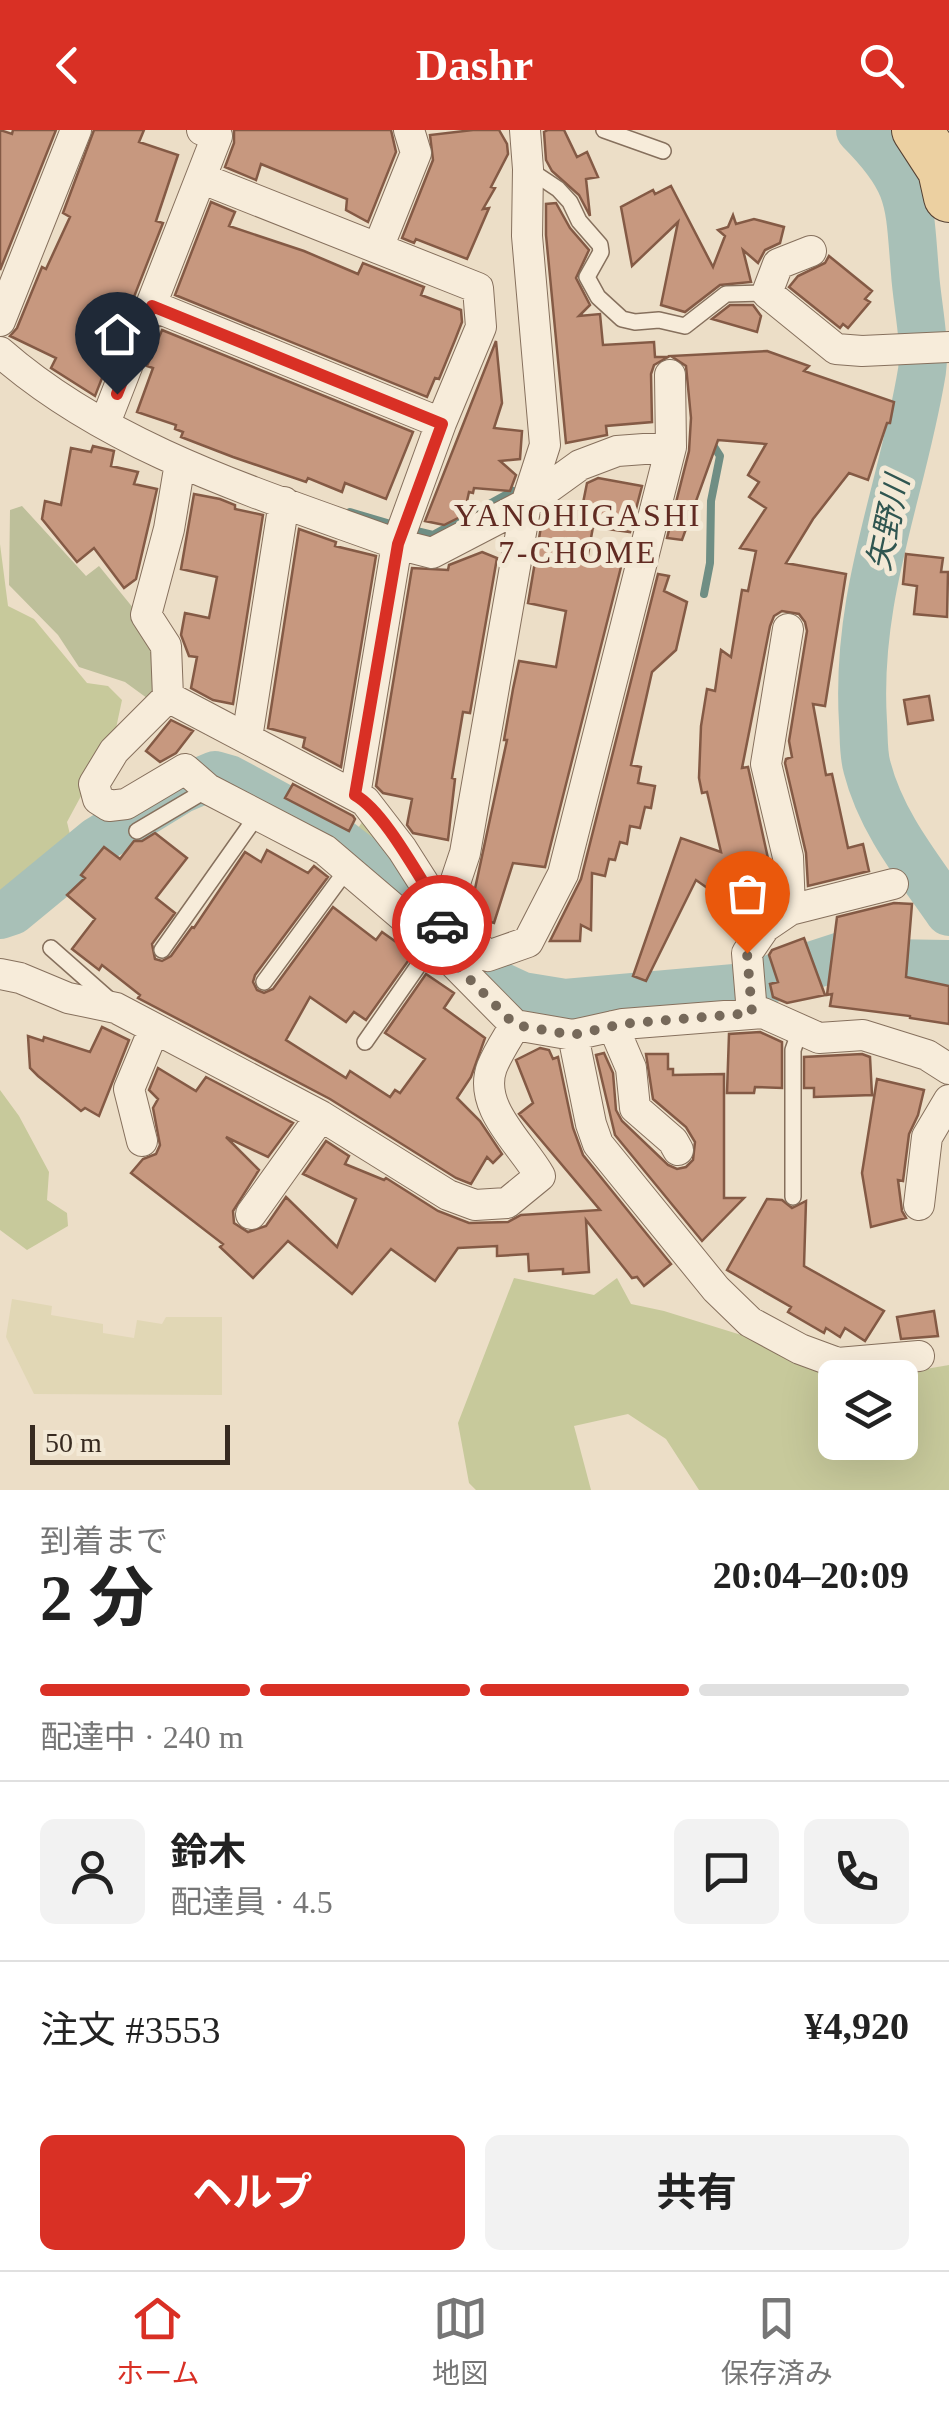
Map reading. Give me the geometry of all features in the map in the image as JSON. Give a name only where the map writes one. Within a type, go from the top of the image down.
[{"type":"main road","points":[[917,130],[943,170],[949,197]]},
{"type":"street","points":[[0,321],[76,130]]},
{"type":"street","points":[[378,248],[416,153],[409,130]]},
{"type":"street","points":[[440,931],[466,853],[526,504],[545,446],[527,236],[525,130]]},
{"type":"street","points":[[105,424],[202,179],[213,132]]},
{"type":"street","points":[[202,179],[478,288],[481,327],[398,544],[355,795]]},
{"type":"street","points":[[811,250],[778,264],[767,294],[836,349],[851,352],[949,347]]},
{"type":"street","points":[[152,306],[442,424]]},
{"type":"street","points":[[0,352],[33,381],[180,463],[432,554],[526,504],[580,465],[672,435]]},
{"type":"street","points":[[180,463],[146,615],[166,646],[168,697],[114,751],[94,784],[98,798],[109,806],[126,804],[185,769],[256,817],[325,850],[440,931],[488,956],[528,942],[562,874],[672,435],[670,375]]},
{"type":"street","points":[[246,738],[284,502]]},
{"type":"street","points":[[788,629],[766,764],[788,857],[790,910]]},
{"type":"street","points":[[168,697],[366,801],[402,849],[440,931],[515,1025],[573,1035],[613,1026],[763,1013],[819,1038],[863,1035],[927,1055],[949,1070]]},
{"type":"street","points":[[752,1013],[747,953],[765,927],[790,910],[893,884]]},
{"type":"street","points":[[0,974],[68,998],[116,1008],[321,1116],[448,1195],[475,1206],[507,1202],[540,1176],[494,1108],[488,1088],[492,1068],[515,1025]]},
{"type":"street","points":[[613,1026],[631,1068],[635,1108],[668,1136],[678,1150]]},
{"type":"street","points":[[142,1141],[129,1089],[154,1029]]},
{"type":"street","points":[[573,1035],[598,1144],[716,1288],[750,1322],[800,1349],[838,1363],[919,1356]]},
{"type":"street","points":[[919,1205],[927,1137],[949,1100]]},
{"type":"street","points":[[251,1214],[321,1116]]},
{"type":"lane","points":[[604,130],[663,151]]},
{"type":"lane","points":[[528,169],[558,189],[600,245],[601,252],[587,277],[598,297],[622,319],[659,320],[685,326],[726,294],[767,294]]},
{"type":"lane","points":[[137,830],[201,783]]},
{"type":"lane","points":[[162,950],[256,817]]},
{"type":"lane","points":[[264,982],[348,868]]},
{"type":"lane","points":[[365,1042],[440,931]]},
{"type":"lane","points":[[52,948],[116,1008]]},
{"type":"lane","points":[[793,1197],[794,1050],[800,1030]]},
{"type":"shaded area","points":[[12,1299],[52,1306],[51,1315],[103,1324],[103,1333],[134,1338],[137,1320],[162,1324],[166,1317],[222,1317],[222,1395],[34,1394],[6,1337]]},
{"type":"green space","points":[[22,506],[86,576],[99,566],[138,614],[164,668],[151,701],[125,682],[79,667],[58,635],[9,585],[10,510]]},
{"type":"green space","points":[[0,544],[8,606],[34,619],[87,683],[108,686],[122,700],[115,733],[67,822],[73,847],[60,865],[63,886],[50,898],[30,904],[22,920],[0,921]]},
{"type":"green space","points":[[365,818],[421,898],[349,841]]},
{"type":"green space","points":[[0,1090],[49,1172],[47,1200],[67,1213],[68,1226],[27,1250],[0,1230]]},
{"type":"green space","points":[[514,1278],[594,1295],[617,1278],[631,1304],[751,1338],[860,1360],[818,1360],[818,1460],[918,1460],[918,1370],[949,1365],[949,1490],[699,1490],[666,1439],[628,1414],[574,1426],[591,1490],[476,1490],[469,1483],[458,1423]]},
{"type":"building","points":[[0,130],[12,134],[13,130],[56,130],[0,270]]},
{"type":"building","points":[[94,130],[144,130],[139,142],[178,155],[156,221],[163,223],[95,396],[51,368],[56,358],[10,336],[70,217],[63,213]]},
{"type":"building","points":[[234,130],[391,130],[396,152],[368,222],[346,210],[347,199],[261,164],[256,180],[225,167],[234,143]]},
{"type":"building","points":[[499,130],[508,154],[491,187],[495,188],[483,209],[489,208],[467,259],[416,239],[414,243],[402,238],[433,160],[430,135]]},
{"type":"building","points":[[564,130],[577,157],[587,152],[598,177],[586,179],[590,216],[579,195],[552,171],[546,160],[544,132]]},
{"type":"building","points":[[671,186],[713,267],[725,236],[718,230],[728,227],[733,215],[736,224],[754,219],[784,227],[780,243],[765,250],[758,263],[743,250],[751,282],[720,285],[685,312],[661,305],[678,222],[632,266],[621,207],[653,190],[655,194]]},
{"type":"building","points":[[211,202],[235,212],[229,226],[358,274],[363,263],[424,287],[421,295],[461,310],[462,322],[455,340],[427,397],[175,295]]},
{"type":"building","points":[[556,203],[589,250],[576,278],[590,305],[579,316],[600,314],[603,345],[654,342],[655,357],[668,357],[654,365],[651,374],[652,422],[606,426],[607,435],[566,443],[546,235],[546,204]]},
{"type":"building","points":[[829,256],[872,291],[865,299],[870,302],[848,328],[843,324],[840,328],[789,287],[798,276],[825,263]]},
{"type":"building","points":[[730,305],[753,305],[761,316],[757,332],[712,319]]},
{"type":"building","points":[[162,330],[413,432],[386,499],[345,483],[342,492],[233,457],[181,437],[183,432],[175,429],[176,425],[137,412],[153,368],[147,366]]},
{"type":"building","points":[[496,341],[502,403],[494,428],[522,431],[520,459],[500,461],[516,475],[510,491],[474,488],[473,493],[469,492],[464,515],[444,525],[425,521]]},
{"type":"building","points":[[767,351],[809,366],[804,371],[894,402],[868,480],[849,473],[813,519],[786,563],[846,574],[825,706],[813,704],[826,775],[832,774],[848,848],[863,844],[869,871],[808,886],[806,853],[785,763],[792,757],[789,741],[807,631],[799,614],[782,611],[774,616],[770,626],[742,768],[748,767],[769,863],[724,871],[753,892],[740,911],[696,880],[646,981],[633,976],[681,838],[721,852],[707,792],[702,793],[699,778],[701,726],[707,689],[715,691],[721,650],[731,657],[742,590],[748,591],[756,551],[740,548],[766,508],[749,497],[759,482],[748,475],[766,444],[718,440],[682,540],[667,538],[689,451],[691,418],[686,366],[671,356]]},
{"type":"building","points":[[93,446],[114,451],[111,466],[138,472],[134,484],[157,489],[136,579],[124,588],[94,548],[77,562],[42,519],[45,501],[61,505],[71,448],[91,452]]},
{"type":"building","points":[[598,478],[642,486],[630,532],[593,527],[587,560],[621,567],[545,867],[513,863],[494,923],[470,912],[507,740],[519,661],[556,667],[566,611],[528,603],[543,515],[558,504],[582,508],[587,483]]},
{"type":"building","points":[[194,494],[263,515],[233,704],[213,700],[191,688],[197,657],[189,656],[181,635],[185,613],[209,618],[217,577],[181,569]]},
{"type":"building","points":[[299,529],[336,542],[335,546],[376,556],[341,767],[303,747],[305,738],[268,728]]},
{"type":"building","points":[[482,552],[497,558],[470,713],[463,712],[452,778],[455,779],[448,840],[413,833],[407,825],[412,799],[383,793],[376,786],[412,568],[448,570],[449,565]]},
{"type":"building","points":[[906,554],[943,558],[941,572],[948,572],[947,617],[914,614],[917,586],[903,584]]},
{"type":"building","points":[[658,574],[669,576],[664,591],[687,602],[676,650],[652,672],[631,765],[641,767],[638,783],[655,786],[651,808],[645,807],[640,828],[630,826],[627,844],[620,842],[615,860],[609,859],[605,876],[592,873],[591,930],[581,925],[580,941],[550,941],[581,879]]},
{"type":"building","points":[[929,696],[933,720],[908,724],[904,700]]},
{"type":"building","points":[[171,720],[193,731],[176,753],[160,762],[146,751]]},
{"type":"building","points":[[293,784],[353,816],[349,831],[285,798]]},
{"type":"building","points":[[155,833],[187,858],[156,898],[175,913],[152,944],[155,959],[162,961],[171,956],[245,852],[261,862],[267,850],[308,873],[314,866],[328,877],[255,975],[257,990],[264,993],[273,989],[333,907],[376,940],[382,932],[413,954],[366,1020],[354,1012],[346,1022],[310,997],[286,1040],[346,1078],[350,1071],[390,1097],[395,1090],[400,1093],[425,1059],[385,1033],[426,974],[454,993],[444,1008],[485,1038],[471,1077],[457,1098],[480,1121],[502,1154],[493,1163],[487,1157],[471,1184],[456,1178],[330,1099],[138,998],[140,995],[102,965],[99,970],[72,949],[95,919],[67,895],[85,878],[81,875],[104,847],[120,859],[134,841]]},
{"type":"building","points":[[894,903],[912,904],[906,977],[949,986],[949,1024],[830,1006],[832,994],[827,995],[837,917]]},
{"type":"building","points":[[804,938],[825,995],[787,1003],[773,997],[770,984],[778,982],[769,955],[772,950]]},
{"type":"building","points":[[102,1027],[129,1040],[99,1116],[85,1108],[81,1111],[30,1068],[28,1036],[43,1041],[44,1037],[90,1052]]},
{"type":"building","points":[[760,1032],[782,1042],[782,1088],[755,1087],[754,1093],[727,1093],[729,1034]]},
{"type":"building","points":[[540,1048],[549,1050],[553,1059],[558,1057],[573,1128],[583,1155],[671,1264],[644,1286],[637,1277],[632,1278],[586,1220],[589,1272],[529,1271],[528,1254],[497,1256],[497,1246],[458,1248],[435,1281],[391,1249],[352,1294],[288,1241],[253,1278],[220,1247],[223,1244],[131,1173],[143,1159],[156,1154],[160,1145],[153,1108],[158,1099],[149,1090],[158,1068],[196,1091],[206,1077],[293,1123],[268,1157],[226,1137],[259,1170],[233,1211],[234,1223],[248,1232],[266,1226],[286,1197],[337,1247],[356,1199],[303,1174],[326,1141],[349,1156],[345,1164],[386,1178],[438,1211],[469,1223],[600,1210],[519,1114],[533,1103],[516,1060]]},
{"type":"building","points":[[604,1053],[613,1073],[616,1110],[622,1121],[677,1169],[693,1160],[695,1142],[686,1127],[653,1099],[646,1054],[668,1054],[668,1069],[673,1069],[673,1075],[724,1074],[724,1198],[744,1198],[702,1241],[615,1135],[596,1055]]},
{"type":"building","points":[[804,1057],[870,1057],[872,1095],[814,1097],[814,1088],[804,1088]]},
{"type":"building","points":[[877,1079],[924,1090],[909,1134],[903,1181],[898,1180],[906,1218],[871,1227],[862,1173]]},
{"type":"building","points":[[767,1199],[782,1200],[792,1208],[806,1201],[804,1266],[884,1311],[865,1341],[845,1328],[840,1337],[826,1328],[824,1333],[788,1312],[791,1307],[727,1270]]},
{"type":"building","points":[[934,1311],[938,1336],[901,1339],[897,1317]]},
{"type":"waterway","name":"矢野川","points":[[860,130],[890,165],[905,195],[923,347],[913,416],[866,630],[862,675],[865,756],[873,787],[891,825],[949,912]]},
{"type":"waterway","points":[[704,594],[710,563],[711,501],[720,456],[711,442]]},
{"type":"waterway","points":[[408,529],[433,535],[513,491]]},
{"type":"waterway","points":[[350,512],[394,525]]},
{"type":"waterway","points":[[0,915],[12,911],[97,841],[180,790],[215,775],[325,831],[360,858],[492,982],[522,996],[565,1003],[735,988]]},
{"type":"waterway","points":[[764,981],[844,955],[885,963],[949,964]]},
{"type":"way so far","points":[[442,925],[434,943],[515,1025],[573,1035],[622,1024],[752,1013],[747,953]]},
{"type":"district","name":"YANOHIGASHI 7-CHOME","points":[[578,534]]},
{"type":"route","points":[[117,394],[152,306],[442,424],[398,544],[355,795],[366,801],[402,849],[446,918],[442,925]]}]
